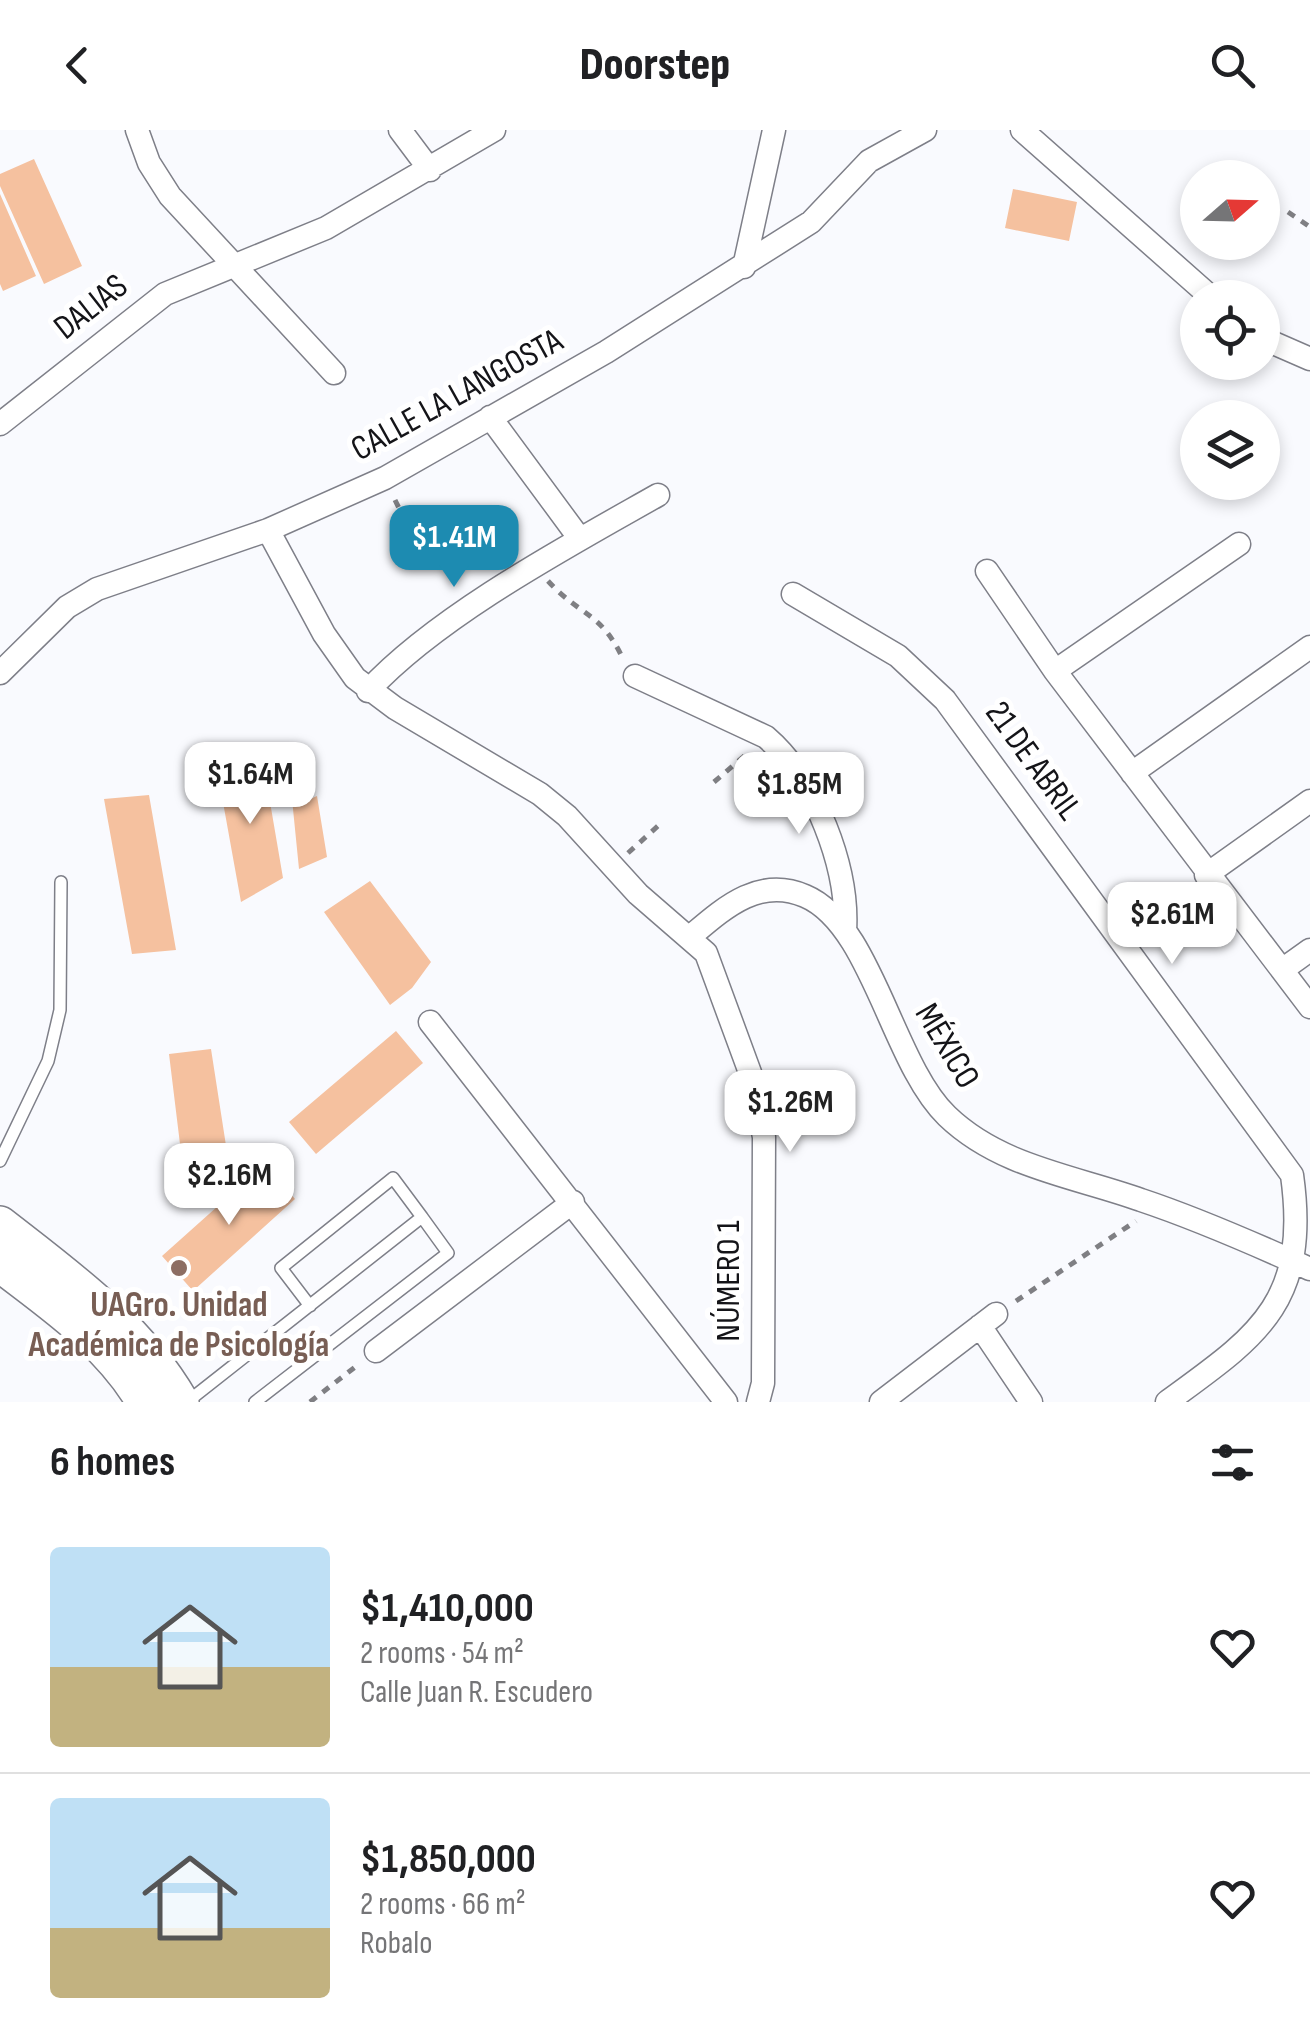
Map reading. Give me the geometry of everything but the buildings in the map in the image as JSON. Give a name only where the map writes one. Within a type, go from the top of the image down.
[{"type":"main road","points":[[0,1224],[97,1300],[131,1333],[184,1402]]},
{"type":"main road","points":[[0,1264],[74,1320],[112,1356],[144,1402]]},
{"type":"street","points":[[136,130],[149,163],[170,196],[236,262],[334,373]]},
{"type":"street","points":[[400,130],[430,170]]},
{"type":"street","name":"DALIAS","points":[[1,420],[165,294],[326,228],[494,130]]},
{"type":"street","points":[[744,267],[774,130]]},
{"type":"street","name":"CALLE LA LANGOSTA","points":[[0,673],[67,607],[97,589],[268,530],[385,478],[490,417],[744,267],[811,222],[869,160],[925,130]]},
{"type":"street","points":[[1024,130],[1192,280]]},
{"type":"street","points":[[1280,346],[1310,359]]},
{"type":"street","points":[[490,417],[580,539]]},
{"type":"street","points":[[268,530],[324,634],[368,690],[398,658],[580,539],[658,495]]},
{"type":"street","points":[[1055,671],[1239,544]]},
{"type":"street","name":"21 DE ABRIL","points":[[987,571],[1055,671],[1310,1007]]},
{"type":"street","name":"21 DE ABRIL","points":[[793,594],[898,656],[945,700],[1292,1176],[1306,1211],[1308,1268]]},
{"type":"street","points":[[1132,773],[1310,648]]},
{"type":"street","points":[[635,676],[766,737],[795,770],[840,862],[847,895],[845,931]]},
{"type":"street","name":"NÚMERO 1","points":[[368,690],[540,794],[567,816],[612,868],[691,936],[718,976],[752,1078],[764,1137],[763,1383],[758,1402]]},
{"type":"street","points":[[1206,874],[1310,801]]},
{"type":"street","name":"MÉXICO","points":[[691,936],[743,896],[783,889],[828,910],[845,931],[912,1065],[945,1114],[984,1146],[1159,1206],[1308,1268]]},
{"type":"street","points":[[1282,970],[1310,950]]},
{"type":"street","points":[[430,1022],[726,1402]]},
{"type":"street","points":[[376,1351],[574,1202]]},
{"type":"street","points":[[1167,1402],[1276,1322],[1293,1303],[1308,1268]]},
{"type":"street","points":[[882,1402],[988,1320],[1031,1402]]},
{"type":"lane","points":[[0,1160],[48,1061],[60,1010],[60,882]]},
{"type":"lane","points":[[255,1402],[448,1254],[393,1178],[281,1268],[310,1306]]},
{"type":"lane","points":[[184,1402],[422,1217]]},
{"type":"path","points":[[1288,212],[1310,227]]},
{"type":"path","points":[[385,478],[420,551]]},
{"type":"path","points":[[536,568],[566,601],[610,629],[635,676]]},
{"type":"path","points":[[714,782],[766,737]]},
{"type":"path","points":[[612,868],[659,825]]},
{"type":"path","points":[[988,1320],[1159,1206]]},
{"type":"path","points":[[310,1402],[376,1351]]},
{"type":"place","name":"UAGro. Unidad Académica de Psicología","points":[[179,1268]]}]
